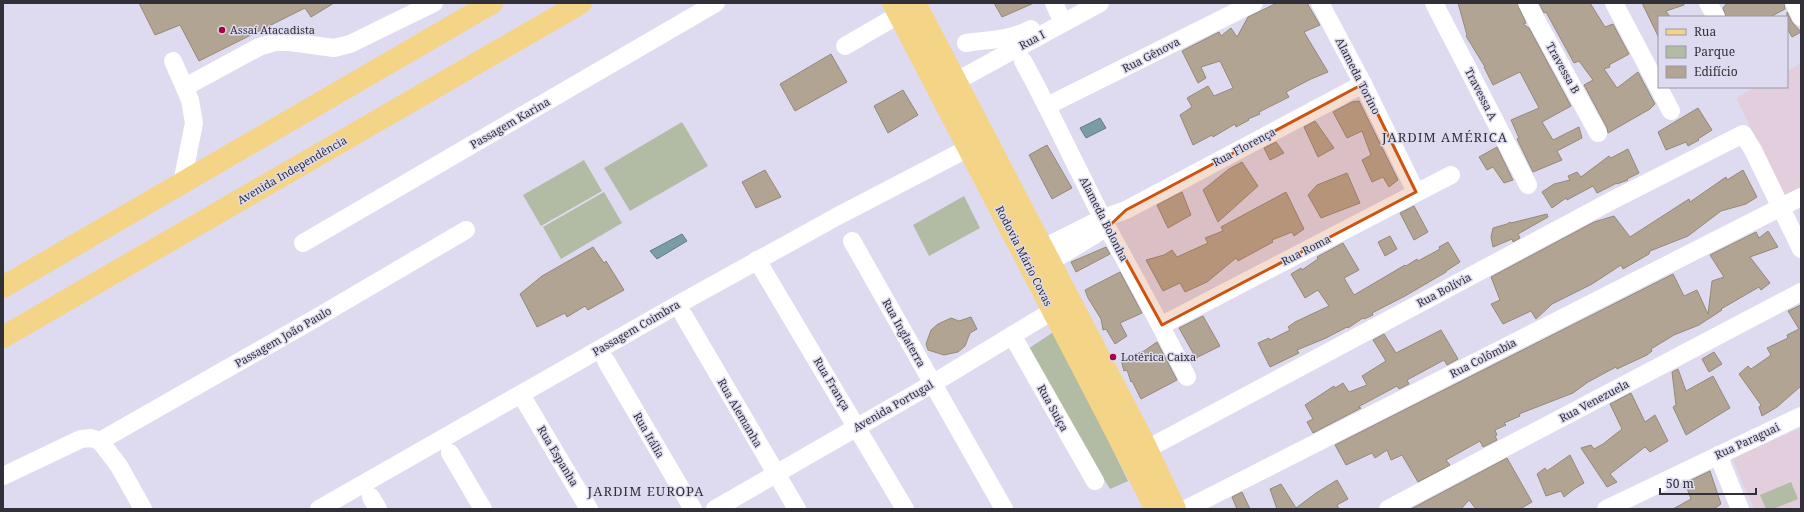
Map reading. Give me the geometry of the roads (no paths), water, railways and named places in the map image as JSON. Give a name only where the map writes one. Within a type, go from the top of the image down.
[{"type":"main road","points":[[3,287],[492,3]]},
{"type":"main road","name":"Avenida Independência","points":[[3,338],[581,3]]},
{"type":"main road","name":"Rodovia Mário Covas","points":[[915,3],[952,81],[985,136],[1047,255],[1061,306],[1156,509]]},
{"type":"main road","points":[[927,3],[952,81]]},
{"type":"main road","points":[[887,9],[942,117],[962,151]]},
{"type":"main road","name":"Rodovia Mário Covas","points":[[887,9],[952,81],[962,151],[1061,306],[1147,449],[1175,509]]},
{"type":"street","points":[[184,87],[259,47],[275,42],[290,42],[334,48],[350,44],[434,3]]},
{"type":"street","name":"Passagem Karina","points":[[303,243],[716,3]]},
{"type":"street","points":[[966,43],[1000,40],[1011,37],[1056,8],[1079,3]]},
{"type":"street","name":"Rua I","points":[[952,81],[1100,3]]},
{"type":"street","name":"Rua Gênova","points":[[1047,106],[1254,3]]},
{"type":"street","name":"Alameda Torino","points":[[1320,3],[1363,84],[1416,192]]},
{"type":"street","name":"Travessa A","points":[[1434,3],[1528,185]]},
{"type":"street","name":"Travessa B","points":[[1527,3],[1598,133]]},
{"type":"street","points":[[1614,3],[1658,86]]},
{"type":"street","points":[[1708,3],[1715,16]]},
{"type":"street","points":[[1794,3],[1801,17]]},
{"type":"street","points":[[845,46],[887,9]]},
{"type":"street","name":"Alameda Bolonha","points":[[1022,60],[1047,106],[1105,222],[1162,325],[1187,377]]},
{"type":"street","points":[[172,61],[190,100],[194,123],[182,184]]},
{"type":"street","name":"Rua Florença","points":[[1047,255],[1126,210],[1363,84]]},
{"type":"street","points":[[1659,88],[1671,111]]},
{"type":"street","name":"Rua Bolívia","points":[[1147,449],[1613,200],[1743,134],[1780,207]]},
{"type":"street","name":"Passagem Coimbra","points":[[319,509],[757,260],[962,151]]},
{"type":"street","name":"Rua Roma","points":[[1162,325],[1451,175]]},
{"type":"street","name":"Rua Colômbia","points":[[1186,509],[1801,197]]},
{"type":"street","points":[[1780,207],[1801,250]]},
{"type":"street","name":"Passagem João Paulo","points":[[100,441],[316,318],[466,230]]},
{"type":"street","name":"Rua Inglaterra","points":[[852,241],[1004,509]]},
{"type":"street","name":"Rua França","points":[[757,260],[905,509]]},
{"type":"street","name":"Rua Venezuela","points":[[1388,509],[1801,292]]},
{"type":"street","name":"Avenida Portugal","points":[[715,509],[932,384],[1061,306]]},
{"type":"street","name":"Rua Alemanha","points":[[684,316],[797,509]]},
{"type":"street","name":"Rua Suiça","points":[[1012,335],[1095,482]]},
{"type":"street","name":"Rua Itália","points":[[606,361],[693,509]]},
{"type":"street","name":"Rua Espanha","points":[[526,403],[589,509]]},
{"type":"street","name":"Rua Paraguai","points":[[1606,509],[1801,416]]},
{"type":"street","points":[[3,476],[81,439],[91,438],[100,441],[119,466],[143,509]]},
{"type":"street","points":[[450,452],[483,509]]},
{"type":"street","points":[[1718,455],[1740,509]]},
{"type":"place","name":"Assaí Atacadista","points":[[222,30]]},
{"type":"place","name":"Lotérica Caixa","points":[[1113,357]]},
{"type":"district","name":"JARDIM AMÉRICA","points":[[1445,137]]},
{"type":"district","name":"JARDIM EUROPA","points":[[646,491]]}]
